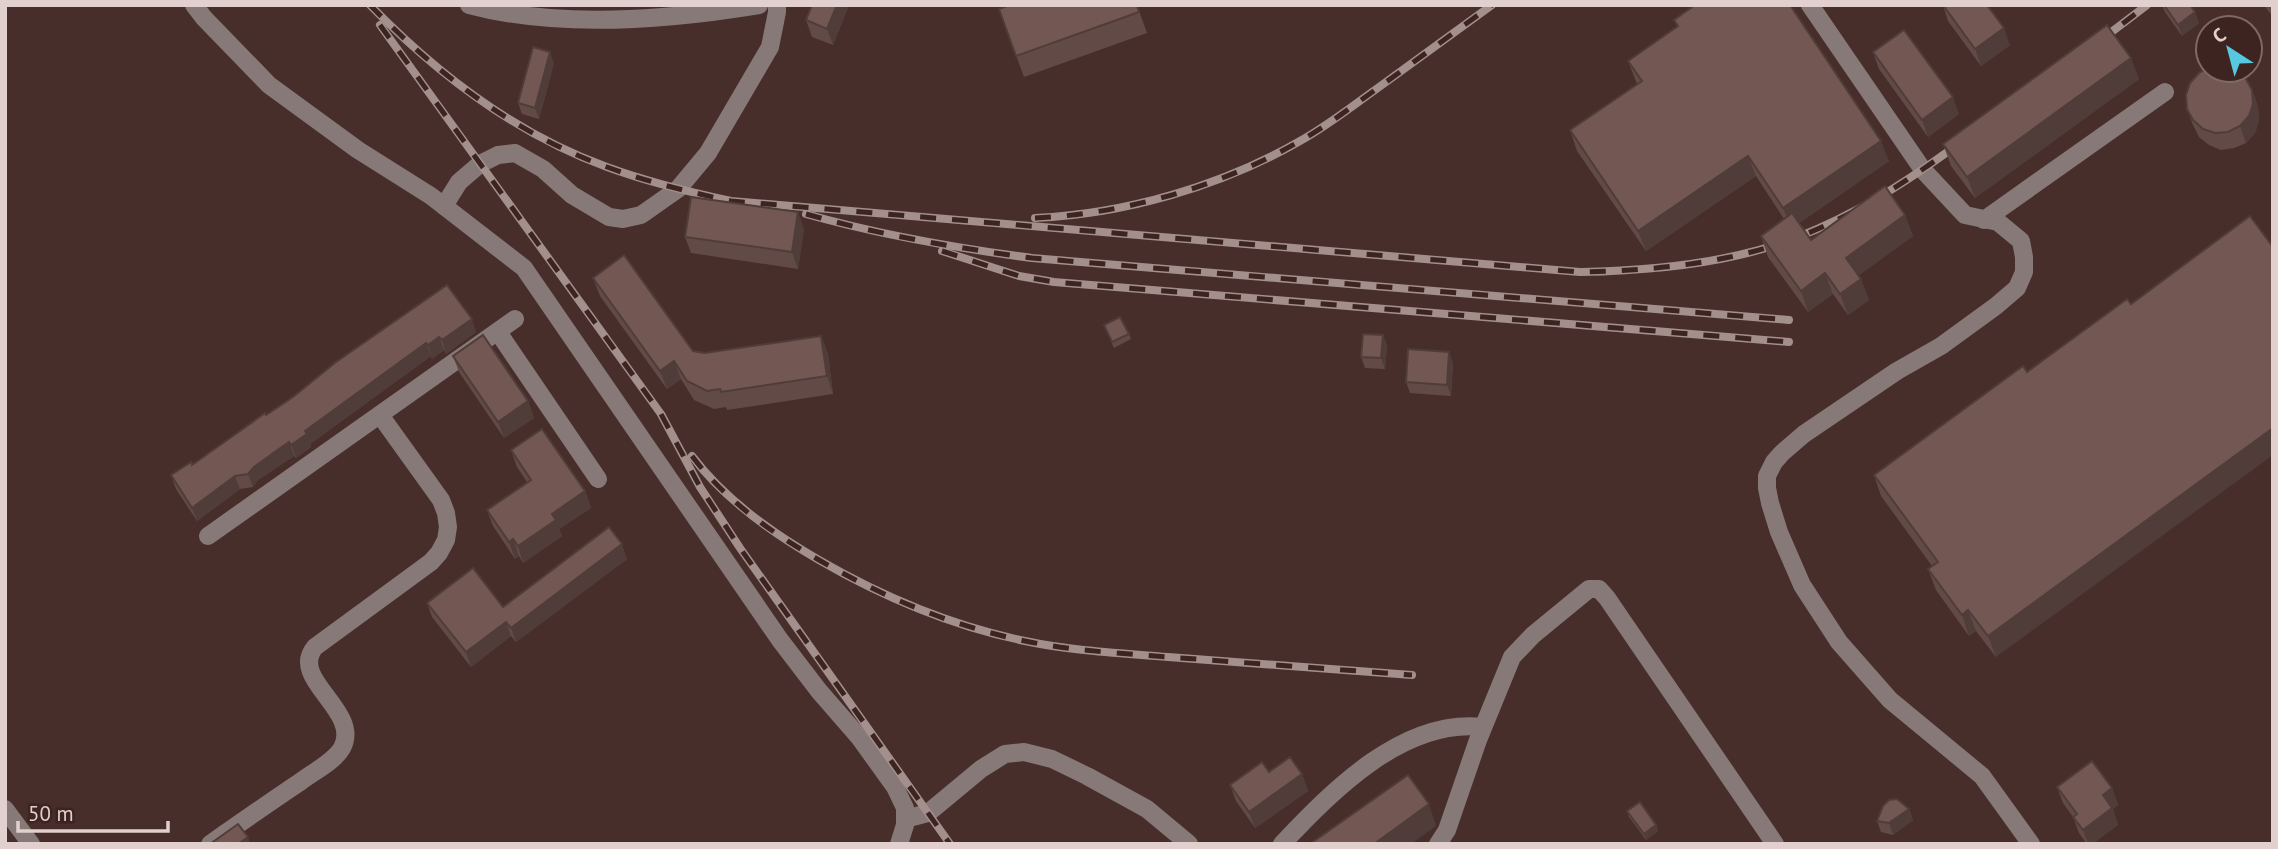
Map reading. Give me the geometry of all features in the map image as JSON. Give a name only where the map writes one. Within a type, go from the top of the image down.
[{"type":"street","points":[[194,5],[269,85],[358,150],[444,206],[524,268],[780,640],[859,737],[895,787],[905,808],[898,844]]},
{"type":"street","points":[[469,5],[523,16],[634,19],[759,5]]},
{"type":"street","points":[[444,206],[459,182],[480,164],[498,155],[515,153],[543,169],[572,195],[609,217],[623,219],[641,215],[678,189],[708,153],[770,47],[777,5]]},
{"type":"street","points":[[1810,5],[1923,170],[1965,215],[1998,222],[2021,241],[2024,272],[2017,288],[1941,346],[1896,372],[1804,434],[1774,462],[1768,476],[1767,488],[1779,532],[1802,585],[1839,642],[1890,700],[1982,776],[2031,844]]},
{"type":"street","points":[[1983,220],[2165,92]]},
{"type":"street","points":[[208,536],[515,319]]},
{"type":"street","points":[[498,332],[598,479]]},
{"type":"street","points":[[211,844],[315,771],[342,747],[346,734],[344,723],[311,673],[307,663],[309,654],[431,562],[446,540],[448,527],[441,500],[380,415]]},
{"type":"street","points":[[1438,844],[1447,830],[1483,727],[1513,657],[1533,635],[1589,589],[1599,589],[1775,844]]},
{"type":"street","points":[[1282,844],[1338,787],[1400,746],[1424,734],[1465,725],[1483,727]]},
{"type":"street","points":[[905,819],[928,813],[981,769],[1005,754],[1024,752],[1052,759],[1147,809],[1189,844]]},
{"type":"street","points":[[5,808],[31,844]]},
{"type":"building","points":[[812,5],[837,5],[827,29],[806,20]]},
{"type":"building","points":[[1010,5],[1137,5],[1139,12],[1016,56],[999,9]]},
{"type":"building","points":[[1695,5],[1790,5],[1881,141],[1783,208],[1748,156],[1638,231],[1570,130],[1642,81],[1628,61],[1678,26],[1674,20]]},
{"type":"building","points":[[1943,5],[1987,5],[2004,28],[1975,49]]},
{"type":"building","points":[[2164,5],[2190,5],[2195,12],[2178,25]]},
{"type":"building","points":[[2107,25],[2131,58],[1967,177],[1943,144]]},
{"type":"building","points":[[1904,30],[1953,97],[1922,120],[1873,52]]},
{"type":"building","points":[[533,47],[550,52],[535,108],[518,103]]},
{"type":"building","points":[[2194,79],[2194,84],[2249,84],[2253,104],[2249,116],[2240,126],[2228,132],[2215,133],[2203,129],[2193,120],[2187,109],[2186,95]]},
{"type":"building","points":[[1885,186],[1905,215],[1846,258],[1861,279],[1840,294],[1825,273],[1801,291],[1761,236],[1792,213],[1811,240]]},
{"type":"building","points":[[691,197],[798,212],[792,252],[685,237]]},
{"type":"building","points":[[2250,216],[2273,247],[2273,428],[1988,636],[1968,610],[1962,615],[1928,569],[1938,562],[1874,475],[2023,366],[2027,372],[2127,299],[2131,304]]},
{"type":"building","points":[[624,255],[693,351],[705,353],[821,336],[827,376],[721,392],[720,389],[707,391],[687,381],[674,361],[660,371],[593,278]]},
{"type":"building","points":[[447,285],[472,319],[442,340],[439,337],[428,345],[426,343],[305,431],[307,434],[291,445],[289,442],[248,474],[235,476],[192,508],[171,475],[191,462],[192,465],[265,413],[266,415],[293,397],[336,362]]},
{"type":"building","points":[[1120,317],[1129,334],[1112,342],[1104,325]]},
{"type":"building","points":[[1363,334],[1383,335],[1381,358],[1361,357]]},
{"type":"building","points":[[483,335],[528,401],[498,422],[453,356]]},
{"type":"building","points":[[1408,349],[1449,352],[1447,385],[1406,382]]},
{"type":"building","points":[[542,429],[585,491],[552,514],[556,520],[518,546],[513,539],[509,542],[487,510],[531,480],[511,450]]},
{"type":"building","points":[[609,527],[622,544],[511,628],[506,622],[466,652],[427,603],[473,568],[503,607]]},
{"type":"building","points":[[1290,757],[1302,774],[1249,812],[1230,785],[1262,762],[1269,772]]},
{"type":"building","points":[[2092,761],[2112,788],[2103,795],[2112,808],[2083,830],[2073,817],[2077,814],[2057,787]]},
{"type":"building","points":[[1408,775],[1429,804],[1374,844],[1310,844]]},
{"type":"building","points":[[1897,799],[1909,809],[1889,823],[1877,821],[1883,806],[1889,800]]},
{"type":"building","points":[[1640,802],[1656,825],[1644,834],[1627,811]]},
{"type":"building","points":[[238,824],[248,837],[238,844],[210,844]]},
{"type":"railway","points":[[370,5],[451,78],[480,100],[541,138],[622,172],[731,201],[1580,272],[1620,271],[1719,259],[1799,237],[1883,195],[1961,142]]},
{"type":"railway","points":[[1035,218],[1103,211],[1138,204],[1206,184],[1270,157],[1329,123],[1492,5]]},
{"type":"railway","points":[[2097,43],[2147,5]]},
{"type":"railway","points":[[380,25],[661,414],[700,487],[740,548],[950,844]]},
{"type":"railway","points":[[806,214],[918,240],[1032,258],[1789,320]]},
{"type":"railway","points":[[942,251],[1019,276],[1054,282],[1789,342]]},
{"type":"railway","points":[[692,456],[734,501],[801,550],[893,598],[971,627],[1025,641],[1079,649],[1412,675]]}]
